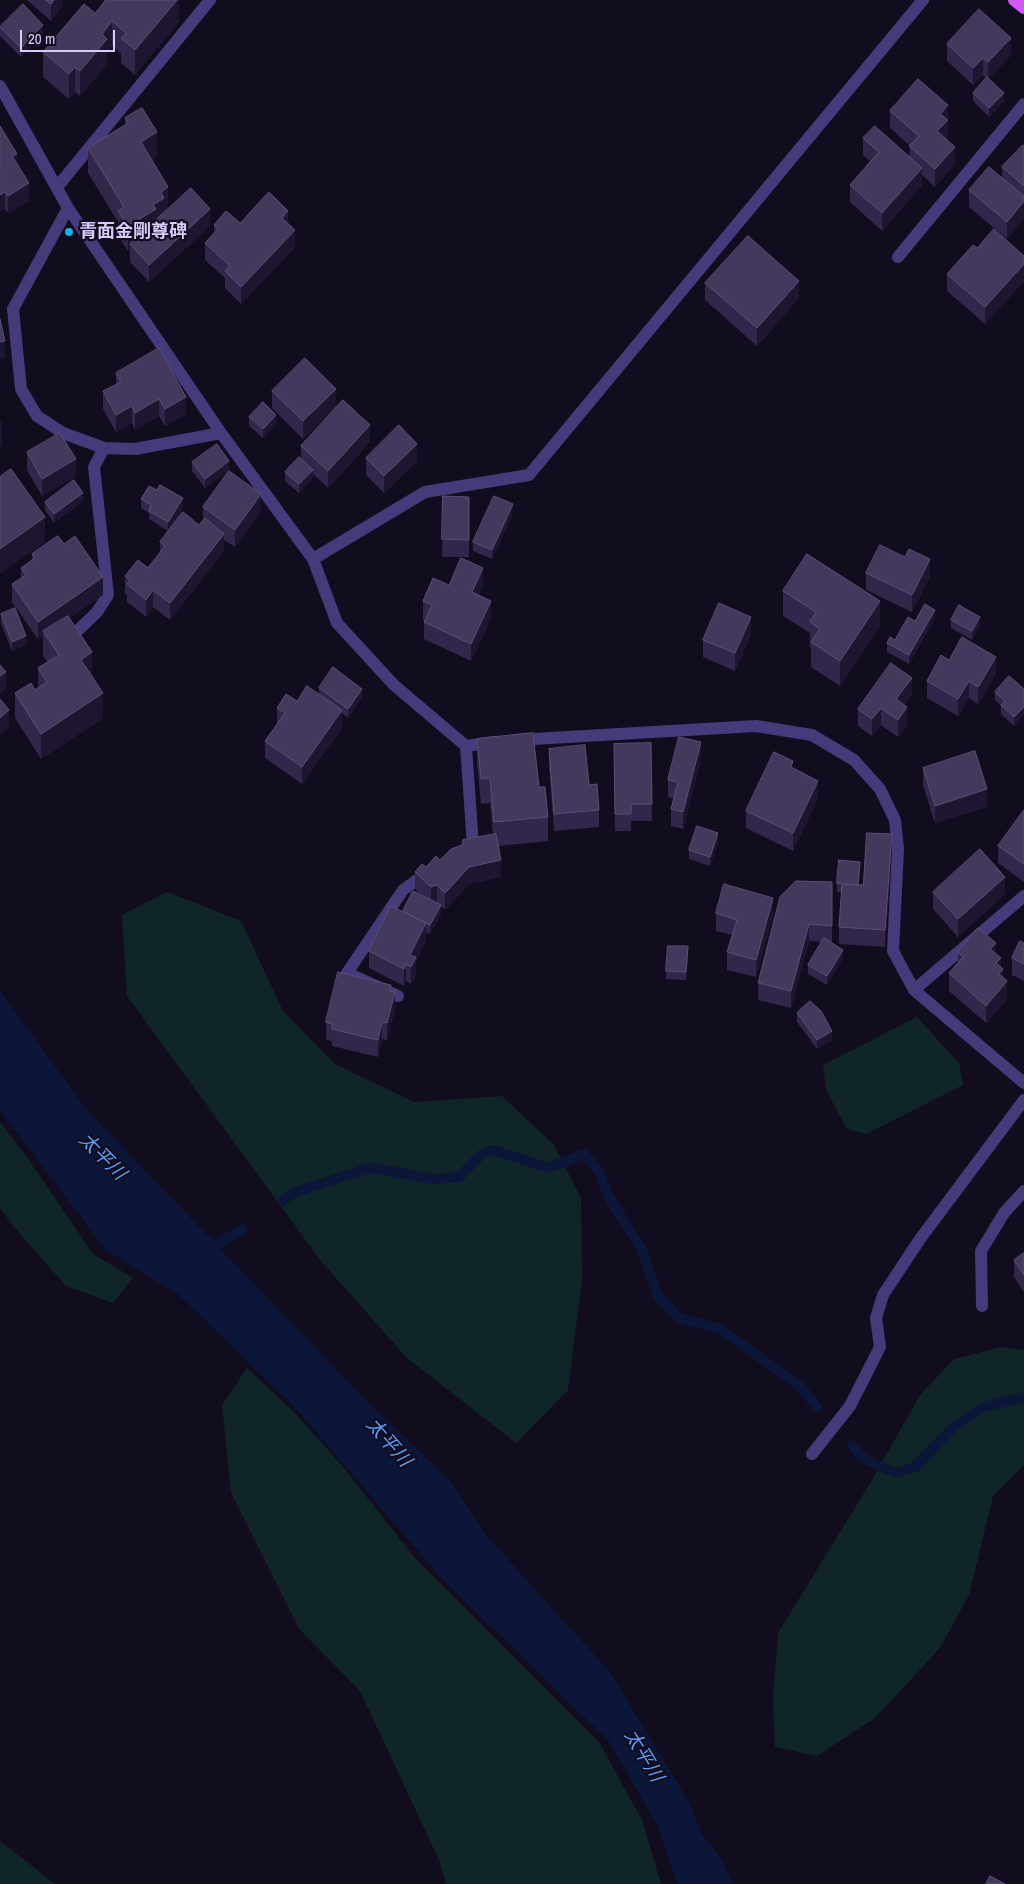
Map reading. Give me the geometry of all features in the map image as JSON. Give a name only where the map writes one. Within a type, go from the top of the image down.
[{"type":"main road","points":[[1014,0],[1024,8]]},
{"type":"street","points":[[58,186],[210,0]]},
{"type":"street","points":[[313,559],[425,492],[529,475],[923,0]]},
{"type":"street","points":[[1,90],[58,186],[68,208],[221,433],[313,559],[337,622],[394,685],[466,746],[473,846],[456,856]]},
{"type":"street","points":[[898,257],[1024,104]]},
{"type":"street","points":[[68,208],[14,309],[21,389],[37,416],[62,433],[104,448],[135,448],[221,433]]},
{"type":"street","points":[[71,637],[97,612],[108,595],[94,467],[104,448]]},
{"type":"street","points":[[466,746],[500,741],[756,726],[812,735],[854,760],[880,789],[895,820],[898,850],[893,951],[914,990],[1024,1083]]},
{"type":"street","points":[[398,996],[347,973],[403,890],[438,866]]},
{"type":"street","points":[[914,990],[1024,896]]},
{"type":"street","points":[[812,1454],[850,1406],[880,1347],[876,1318],[883,1295],[920,1238],[1024,1100]]},
{"type":"street","points":[[982,1306],[981,1251],[1004,1213],[1024,1190]]},
{"type":"green space","points":[[167,892],[241,921],[283,1011],[335,1064],[414,1102],[502,1096],[554,1145],[581,1198],[582,1279],[568,1390],[516,1443],[406,1357],[321,1261],[127,996],[122,915]]},
{"type":"green space","points":[[917,1017],[959,1063],[963,1085],[866,1134],[847,1129],[826,1090],[823,1065]]},
{"type":"green space","points":[[0,1122],[29,1160],[93,1254],[133,1278],[113,1303],[66,1286],[14,1227],[0,1208]]},
{"type":"green space","points":[[1001,1347],[1024,1350],[1024,1465],[993,1496],[969,1595],[940,1648],[875,1718],[817,1756],[775,1747],[773,1698],[778,1633],[872,1480],[920,1395],[954,1359]]},
{"type":"green space","points":[[247,1368],[294,1412],[339,1462],[415,1558],[599,1742],[642,1820],[661,1884],[446,1884],[439,1860],[360,1691],[299,1629],[231,1493],[222,1405]]},
{"type":"green space","points":[[0,1841],[55,1884],[0,1884]]},
{"type":"water","name":"太平川","points":[[0,991],[86,1109],[363,1397],[450,1481],[485,1534],[610,1672],[689,1802],[702,1834],[721,1858],[733,1884],[677,1884],[658,1826],[608,1740],[445,1582],[296,1409],[179,1295],[106,1250],[0,1110]]},
{"type":"building","points":[[46,0],[54,0],[51,4]]},
{"type":"building","points":[[106,0],[177,0],[135,50],[121,38],[126,33],[112,21],[102,34],[107,39],[80,71],[75,67],[69,74],[43,52],[84,4],[95,13]]},
{"type":"building","points":[[23,4],[43,25],[21,48],[0,27]]},
{"type":"building","points":[[979,9],[1011,38],[988,62],[983,58],[973,68],[947,44]]},
{"type":"building","points":[[987,77],[1004,93],[989,108],[973,93]]},
{"type":"building","points":[[918,79],[948,105],[940,114],[948,120],[937,131],[955,147],[935,169],[909,146],[919,136],[890,111]]},
{"type":"building","points":[[142,108],[157,132],[141,142],[168,187],[161,192],[164,198],[153,205],[156,209],[128,226],[118,211],[124,207],[88,148],[128,123],[125,118]]},
{"type":"building","points":[[0,126],[17,154],[12,156],[29,183],[8,196],[5,192],[0,195]]},
{"type":"building","points":[[875,126],[922,168],[882,213],[850,185],[879,152],[863,138]]},
{"type":"building","points":[[1024,146],[1024,186],[1002,167]]},
{"type":"building","points":[[989,167],[1024,196],[1024,201],[1007,222],[969,190]]},
{"type":"building","points":[[191,188],[210,209],[149,265],[130,244]]},
{"type":"building","points":[[269,192],[288,211],[282,218],[295,230],[241,287],[225,271],[230,266],[205,243],[218,229],[214,225],[226,211],[240,223]]},
{"type":"building","points":[[994,229],[1024,256],[1024,264],[985,307],[947,274],[973,245],[977,248]]},
{"type":"building","points":[[748,236],[799,281],[757,328],[705,283]]},
{"type":"building","points":[[0,319],[5,341],[0,342]]},
{"type":"building","points":[[159,348],[186,397],[165,409],[159,399],[135,413],[132,406],[116,415],[103,391],[121,382],[116,373]]},
{"type":"building","points":[[305,358],[336,389],[303,421],[272,391]]},
{"type":"building","points":[[343,400],[370,425],[328,471],[301,446]]},
{"type":"building","points":[[263,402],[276,415],[263,429],[249,417]]},
{"type":"building","points":[[399,425],[417,444],[384,476],[366,458]]},
{"type":"building","points":[[60,433],[76,459],[42,479],[27,452]]},
{"type":"building","points":[[217,444],[229,461],[205,479],[192,462]]},
{"type":"building","points":[[299,457],[313,470],[299,484],[285,472]]},
{"type":"building","points":[[11,469],[45,517],[0,549],[0,477]]},
{"type":"building","points":[[229,471],[261,494],[235,530],[203,507]]},
{"type":"building","points":[[74,480],[83,493],[54,514],[45,502]]},
{"type":"building","points":[[160,485],[183,498],[168,522],[149,511],[151,505],[141,499],[149,486],[157,490]]},
{"type":"building","points":[[443,496],[469,497],[469,540],[442,539]]},
{"type":"building","points":[[494,496],[513,504],[492,550],[473,542]]},
{"type":"building","points":[[183,512],[199,525],[205,518],[224,534],[170,603],[153,590],[146,600],[127,584],[130,581],[125,576],[138,560],[148,568],[165,546],[160,542]]},
{"type":"building","points":[[58,536],[64,544],[75,536],[103,577],[38,622],[12,584],[26,575],[21,568],[35,558],[32,554]]},
{"type":"building","points":[[880,545],[905,557],[909,549],[930,559],[912,595],[866,573]]},
{"type":"building","points":[[807,554],[880,601],[840,661],[811,642],[820,629],[810,622],[816,612],[783,591]]},
{"type":"building","points":[[461,558],[483,568],[472,592],[491,601],[471,644],[424,622],[432,605],[423,601],[433,578],[449,585]]},
{"type":"building","points":[[719,603],[751,617],[735,653],[703,640]]},
{"type":"building","points":[[925,604],[935,610],[909,655],[887,643],[890,637],[895,640],[908,617],[915,621]]},
{"type":"building","points":[[959,605],[980,617],[972,631],[951,620]]},
{"type":"building","points":[[15,608],[26,636],[12,642],[1,614]]},
{"type":"building","points":[[68,616],[92,652],[81,660],[103,693],[41,734],[15,693],[31,683],[35,690],[47,682],[38,668],[59,655],[43,631]]},
{"type":"building","points":[[962,637],[996,657],[978,687],[969,681],[958,699],[927,681],[941,655],[949,660]]},
{"type":"building","points":[[891,663],[912,678],[896,699],[907,707],[898,720],[881,708],[872,719],[858,709]]},
{"type":"building","points":[[0,665],[6,672],[0,676]]},
{"type":"building","points":[[333,667],[362,689],[348,709],[319,688]]},
{"type":"building","points":[[1009,676],[1024,689],[1024,707],[1014,717],[1001,705],[1005,701],[995,692]]},
{"type":"building","points":[[307,686],[342,710],[302,767],[265,741],[285,713],[277,708],[286,694],[297,701]]},
{"type":"building","points":[[0,699],[9,710],[0,718]]},
{"type":"building","points":[[533,733],[539,787],[545,787],[548,817],[494,822],[490,778],[481,779],[477,739]]},
{"type":"building","points":[[679,737],[701,742],[683,812],[671,809],[678,782],[668,780]]},
{"type":"building","points":[[651,743],[652,804],[631,804],[631,814],[615,814],[614,744]]},
{"type":"building","points":[[585,745],[589,785],[597,784],[599,810],[554,814],[549,749]]},
{"type":"building","points":[[975,751],[987,789],[935,806],[923,768]]},
{"type":"building","points":[[774,752],[793,761],[791,767],[818,781],[793,833],[746,811]]},
{"type":"building","points":[[1024,810],[1024,864],[998,846]]},
{"type":"building","points":[[697,826],[718,833],[710,857],[689,850]]},
{"type":"building","points":[[867,833],[892,834],[885,930],[839,927],[842,884],[863,885]]},
{"type":"building","points":[[496,834],[501,860],[469,867],[445,893],[437,885],[431,887],[415,872],[422,864],[426,867],[436,856],[440,860],[451,849],[462,845],[463,840]]},
{"type":"building","points":[[980,849],[1005,877],[958,919],[933,892]]},
{"type":"building","points":[[839,860],[860,862],[858,885],[837,883]]},
{"type":"building","points":[[796,881],[832,882],[832,926],[809,924],[791,991],[758,983],[780,897]]},
{"type":"building","points":[[724,884],[773,898],[756,960],[727,952],[737,920],[716,913]]},
{"type":"building","points":[[413,891],[441,905],[430,925],[403,911]]},
{"type":"building","points":[[391,906],[426,923],[410,955],[416,957],[411,967],[406,964],[404,969],[369,951]]},
{"type":"building","points":[[978,928],[996,943],[990,949],[1001,958],[996,963],[1003,969],[999,974],[1007,981],[986,1006],[949,973],[963,957],[958,952]]},
{"type":"building","points":[[824,938],[843,950],[827,976],[808,965]]},
{"type":"building","points":[[1020,941],[1024,943],[1024,964],[1012,958]]},
{"type":"building","points":[[668,946],[688,946],[686,972],[666,971]]},
{"type":"building","points":[[338,972],[391,985],[389,991],[395,992],[387,1023],[382,1022],[378,1040],[332,1029],[332,1024],[326,1022]]},
{"type":"building","points":[[810,1001],[821,1011],[832,1031],[817,1040],[797,1013]]},
{"type":"building","points":[[1024,1253],[1024,1275],[1014,1260]]},
{"type":"building","points":[[990,1876],[1005,1884],[986,1884]]},
{"type":"waterway","points":[[282,1201],[295,1192],[370,1168],[434,1179],[459,1177],[482,1154],[494,1150],[549,1168],[584,1154],[598,1170],[610,1199],[641,1248],[658,1296],[679,1318],[720,1329],[800,1386],[817,1407]]},
{"type":"waterway","points":[[205,1251],[243,1229]]},
{"type":"waterway","points":[[852,1445],[863,1458],[896,1473],[915,1467],[954,1427],[983,1407],[1024,1397]]},
{"type":"place","name":"青面金剛尊碑","points":[[69,232]]}]
